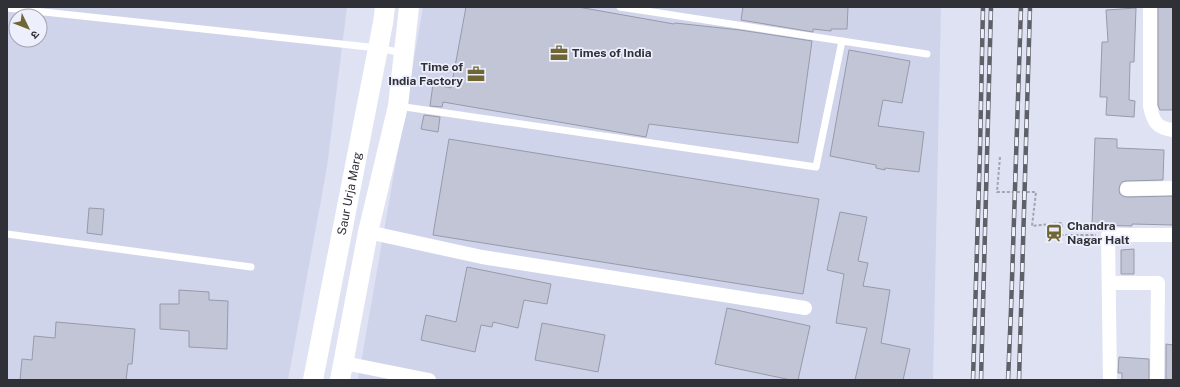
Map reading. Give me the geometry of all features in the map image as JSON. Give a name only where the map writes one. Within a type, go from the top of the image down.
[{"type":"street","name":"Saur Urja Marg","points":[[313,380],[383,24],[385,7]]},
{"type":"street","points":[[409,7],[398,106],[368,232],[342,372],[429,380]]},
{"type":"street","points":[[1150,7],[1150,106],[1156,123],[1162,128],[1173,130]]},
{"type":"street","points":[[1127,189],[1173,188]]},
{"type":"street","points":[[368,232],[482,257],[805,308]]},
{"type":"street","points":[[1110,380],[1108,236],[1173,235]]},
{"type":"street","points":[[1109,283],[1158,283],[1157,380]]},
{"type":"lane","points":[[620,7],[927,54]]},
{"type":"lane","points":[[7,8],[378,48],[403,53]]},
{"type":"lane","points":[[398,106],[816,167],[842,41]]},
{"type":"lane","points":[[7,234],[251,266]]},
{"type":"path","points":[[1000,157],[997,192],[1036,192],[1032,226],[1062,223],[1061,235],[1108,236]]},
{"type":"shaded area","points":[[7,7],[347,7],[327,167],[288,380],[7,380]]},
{"type":"shaded area","points":[[423,7],[941,7],[933,380],[358,380]]},
{"type":"building","points":[[466,7],[578,7],[674,24],[740,30],[812,41],[798,143],[649,124],[646,137],[443,102],[442,107],[430,106],[433,84],[451,88]]},
{"type":"building","points":[[743,7],[848,7],[847,29],[831,29],[831,31],[813,29],[813,32],[741,20]]},
{"type":"building","points":[[1158,7],[1173,7],[1173,110],[1160,110],[1158,105]]},
{"type":"building","points":[[1136,8],[1134,62],[1130,62],[1129,100],[1135,101],[1134,117],[1106,115],[1107,97],[1100,97],[1102,42],[1108,42],[1106,10]]},
{"type":"building","points":[[849,50],[910,61],[902,103],[883,100],[878,126],[924,132],[919,172],[885,168],[885,170],[876,168],[876,165],[830,156]]},
{"type":"building","points":[[424,115],[440,117],[438,132],[421,129]]},
{"type":"building","points":[[1095,138],[1117,139],[1117,148],[1164,150],[1163,180],[1126,181],[1122,182],[1119,190],[1120,194],[1127,197],[1173,196],[1173,225],[1092,225]]},
{"type":"building","points":[[449,139],[819,199],[803,294],[433,235]]},
{"type":"building","points":[[89,208],[104,209],[102,235],[87,233]]},
{"type":"building","points":[[840,212],[867,217],[858,261],[868,263],[863,286],[890,290],[881,343],[910,349],[903,380],[855,380],[867,328],[836,323],[844,274],[827,270]]},
{"type":"building","points":[[1134,249],[1134,274],[1121,274],[1121,250]]},
{"type":"building","points":[[467,267],[551,284],[547,304],[524,300],[518,328],[493,322],[492,327],[481,325],[475,352],[421,340],[426,315],[456,322]]},
{"type":"building","points":[[179,290],[209,292],[209,300],[228,301],[227,349],[189,347],[189,331],[160,329],[160,304],[179,304]]},
{"type":"building","points":[[727,308],[810,326],[798,380],[791,380],[715,364]]},
{"type":"building","points":[[56,322],[135,329],[132,364],[128,364],[126,380],[20,380],[22,359],[32,360],[34,336],[55,338]]},
{"type":"building","points":[[542,323],[605,335],[598,372],[535,360]]},
{"type":"building","points":[[1166,344],[1173,345],[1173,380],[1166,380]]},
{"type":"building","points":[[1119,357],[1149,359],[1149,380],[1122,380],[1122,373],[1118,373]]},
{"type":"railway","points":[[973,380],[983,7]]},
{"type":"railway","points":[[981,380],[991,7]]},
{"type":"railway","points":[[1008,380],[1021,7]]},
{"type":"railway","points":[[1019,380],[1030,7]]},
{"type":"place","name":"Times of India","points":[[559,53]]},
{"type":"place","name":"Time of India Factory","points":[[476,74]]},
{"type":"place","name":"Chandra Nagar Halt","points":[[1054,233]]}]
